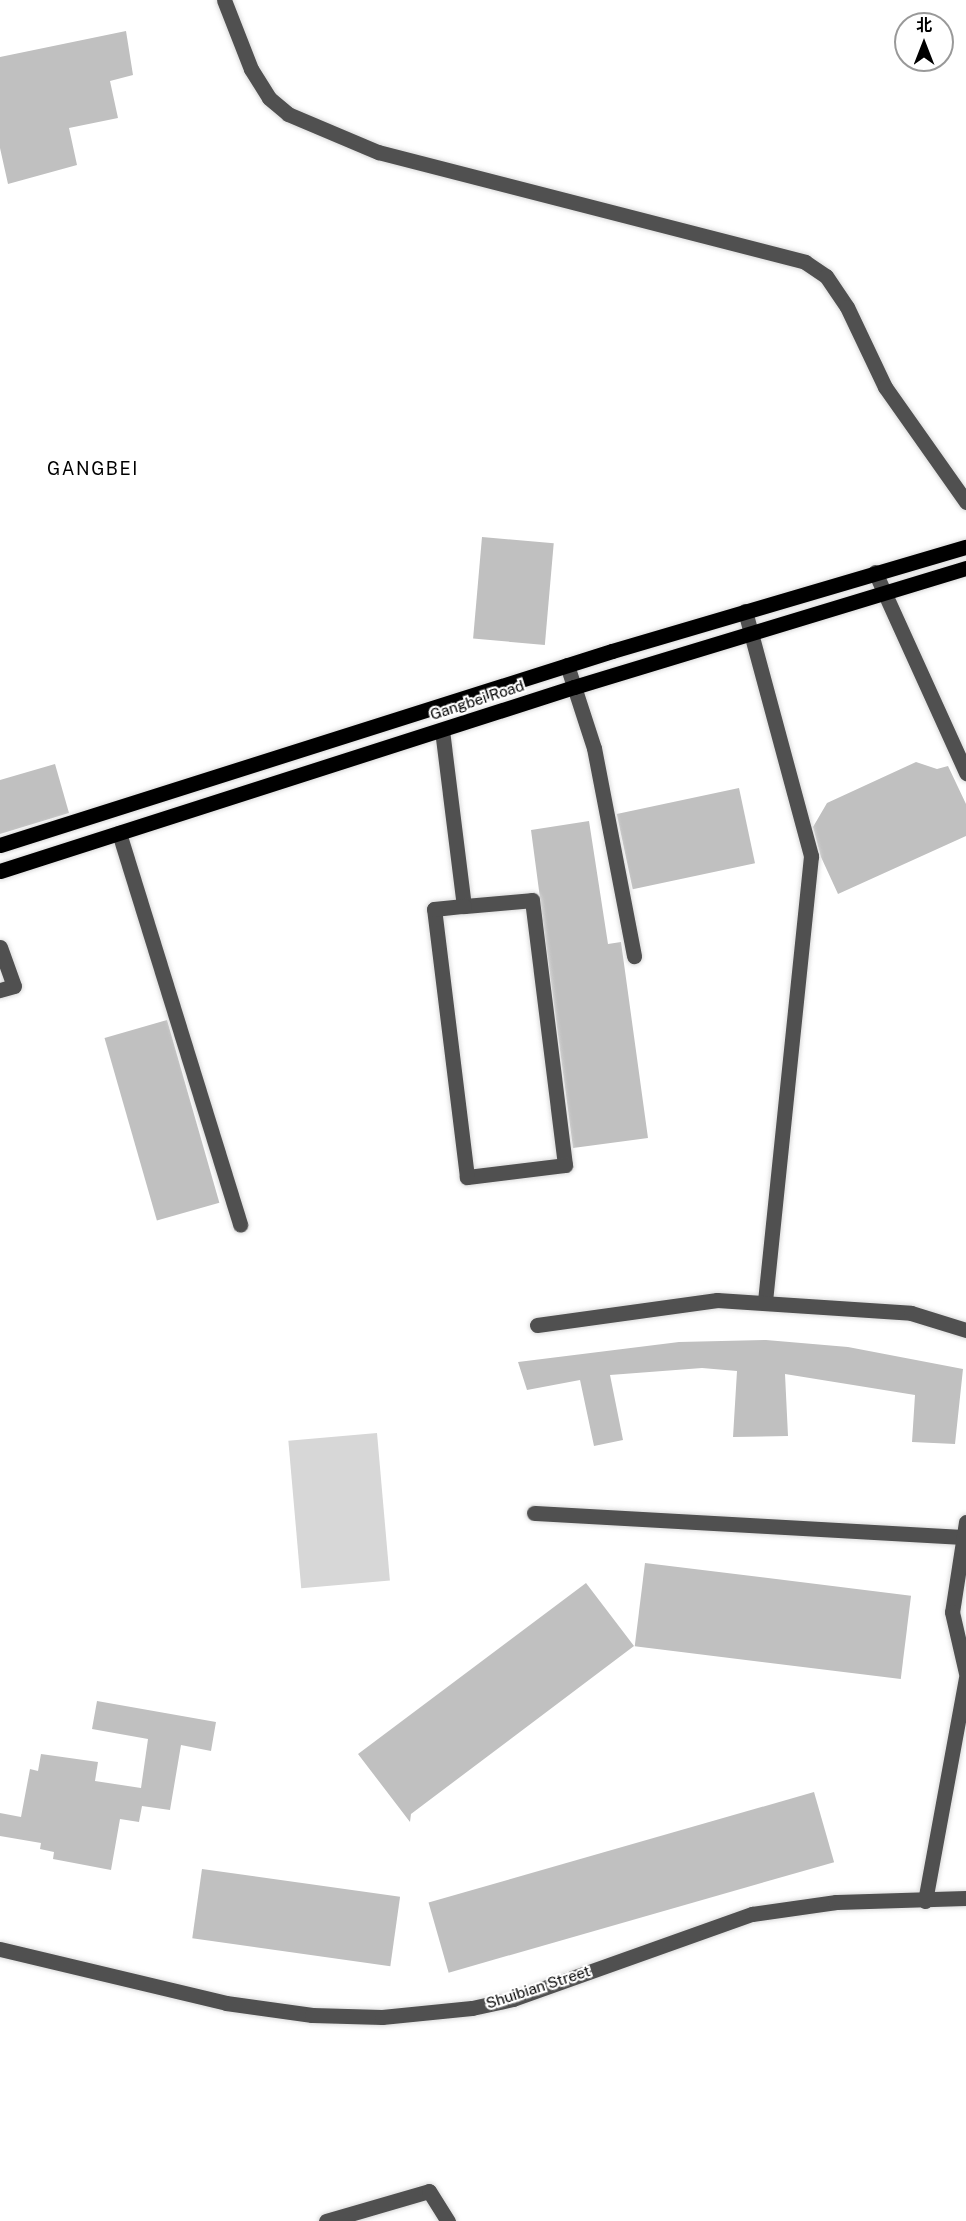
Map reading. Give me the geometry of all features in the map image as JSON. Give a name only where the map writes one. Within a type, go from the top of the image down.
[{"type":"main road","name":"Gangbei Road","points":[[0,845],[567,665],[875,572],[966,547]]},
{"type":"main road","name":"Gangbei Road","points":[[0,871],[883,590],[966,568]]},
{"type":"street","points":[[224,0],[251,69],[268,98],[288,114],[378,152],[772,251],[812,267],[826,276],[847,307],[885,387],[966,502]]},
{"type":"street","points":[[875,572],[966,773]]},
{"type":"street","points":[[745,611],[811,856],[765,1303]]},
{"type":"street","points":[[567,665],[594,748],[634,956]]},
{"type":"street","points":[[442,730],[464,906]]},
{"type":"street","points":[[119,833],[240,1225]]},
{"type":"street","points":[[532,900],[565,1165],[466,1177],[434,909],[464,906],[532,900]]},
{"type":"street","points":[[0,947],[14,986],[0,990]]},
{"type":"street","points":[[537,1325],[717,1300],[911,1313],[966,1330]]},
{"type":"street","points":[[534,1513],[965,1530],[952,1612],[966,1673]]},
{"type":"street","points":[[925,1901],[966,1678]]},
{"type":"street","name":"Shuibian Street","points":[[0,1948],[226,2003],[312,2015],[382,2017],[472,2008],[513,1999],[752,1914],[836,1902],[966,1898]]},
{"type":"street","points":[[326,2221],[429,2191],[448,2221]]},
{"type":"shaded area","points":[[377,1433],[390,1580],[301,1588],[288,1441]]},
{"type":"building","points":[[126,31],[133,75],[110,81],[118,118],[69,128],[77,165],[8,184],[0,148],[0,57]]},
{"type":"building","points":[[482,537],[554,543],[545,645],[473,639]]},
{"type":"building","points":[[916,762],[937,769],[948,766],[966,804],[966,836],[838,894],[821,857],[813,827],[827,803]]},
{"type":"building","points":[[55,764],[69,813],[0,834],[0,780]]},
{"type":"building","points":[[739,788],[755,863],[633,889],[617,814]]},
{"type":"building","points":[[589,821],[608,944],[621,942],[648,1138],[573,1148],[531,830]]},
{"type":"building","points":[[167,1020],[219,1203],[157,1221],[105,1038]]},
{"type":"building","points":[[766,1340],[848,1347],[963,1369],[955,1444],[912,1442],[915,1395],[785,1374],[788,1436],[733,1437],[737,1371],[702,1368],[610,1375],[623,1440],[594,1446],[580,1380],[527,1390],[518,1362],[679,1342]]},
{"type":"building","points":[[645,1563],[911,1596],[901,1679],[635,1646]]},
{"type":"building","points":[[586,1583],[634,1646],[411,1814],[410,1822],[358,1754]]},
{"type":"building","points":[[97,1701],[216,1722],[211,1751],[181,1745],[170,1810],[142,1806],[139,1822],[120,1819],[111,1870],[53,1859],[54,1852],[40,1849],[41,1843],[0,1836],[0,1813],[21,1817],[30,1769],[38,1771],[41,1754],[98,1762],[95,1781],[141,1788],[148,1739],[92,1729]]},
{"type":"building","points":[[814,1792],[834,1862],[449,1973],[429,1903]]},
{"type":"building","points":[[202,1869],[400,1897],[390,1966],[192,1938]]},
{"type":"district","name":"GANGBEI","points":[[93,469]]}]
